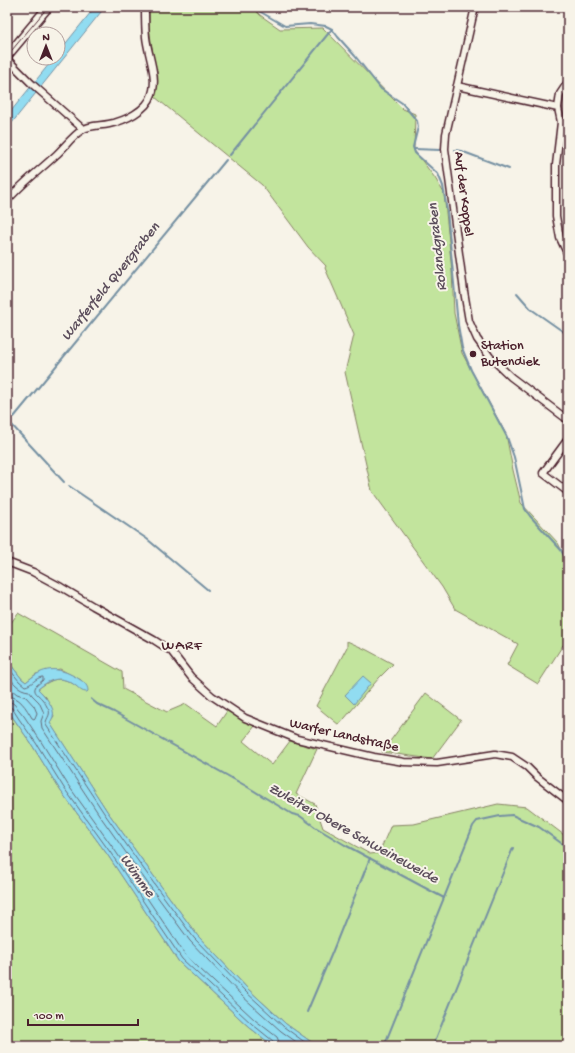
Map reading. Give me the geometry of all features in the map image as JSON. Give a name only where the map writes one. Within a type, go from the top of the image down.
[{"type":"street","points":[[7,56],[48,7]]},
{"type":"street","points":[[7,201],[15,191],[57,155],[83,129],[127,119],[144,107],[152,95],[154,82],[146,38],[145,7]]},
{"type":"street","name":"Auf der Koppel","points":[[475,7],[446,134],[445,149],[469,321],[477,339],[490,357],[511,377],[568,420]]},
{"type":"street","points":[[7,59],[32,84],[83,129]]},
{"type":"street","points":[[568,82],[560,94],[558,108],[562,122],[556,165],[556,216],[560,238],[568,255]]},
{"type":"street","points":[[457,86],[558,108]]},
{"type":"street","points":[[568,439],[543,473],[568,492]]},
{"type":"street","name":"Warfer Landstraße","points":[[7,562],[33,572],[61,587],[171,651],[191,677],[212,696],[245,718],[297,739],[374,757],[404,762],[437,763],[495,754],[512,757],[527,767],[537,777],[568,801]]},
{"type":"green space","points":[[149,7],[252,7],[260,15],[280,29],[323,28],[403,109],[415,114],[414,150],[435,178],[444,193],[452,271],[454,313],[462,353],[506,434],[521,503],[558,543],[568,563],[568,647],[563,645],[538,684],[507,665],[518,644],[455,609],[442,587],[372,491],[345,372],[354,335],[325,268],[326,266],[308,247],[262,185],[155,97],[157,80],[149,28]]},
{"type":"green space","points":[[18,613],[122,672],[123,689],[167,712],[186,704],[217,726],[227,711],[255,726],[243,741],[272,765],[290,741],[317,749],[296,794],[315,804],[323,828],[370,854],[379,853],[391,825],[414,824],[498,804],[527,807],[568,838],[568,1046],[317,1046],[286,1024],[248,989],[197,935],[107,811],[49,722],[54,716],[46,697],[38,689],[49,682],[58,679],[68,681],[79,688],[81,680],[60,669],[36,674],[26,682],[7,660],[7,626],[8,627]]},
{"type":"green space","points":[[347,641],[393,664],[379,678],[339,725],[316,706],[347,647]]},
{"type":"green space","points":[[426,693],[461,720],[432,759],[382,752]]},
{"type":"green space","points":[[7,709],[32,745],[60,790],[107,854],[179,962],[249,1027],[273,1046],[7,1046]]},
{"type":"water","points":[[95,7],[105,7],[66,56],[66,43]]},
{"type":"water","points":[[48,66],[58,66],[7,129],[7,116]]},
{"type":"water","name":"Wümme","points":[[7,660],[26,682],[37,674],[47,670],[57,670],[71,675],[86,685],[88,691],[85,692],[66,680],[57,679],[47,682],[38,689],[49,702],[53,710],[53,717],[50,723],[107,811],[197,935],[248,989],[286,1024],[317,1046],[273,1046],[249,1027],[179,962],[107,854],[60,790],[32,745],[7,709]]},
{"type":"water","points":[[363,676],[371,683],[354,704],[345,695]]},
{"type":"waterway","name":"Rolandgraben","points":[[255,7],[259,11],[285,26],[310,24],[326,26],[332,29],[381,89],[402,103],[417,121],[418,127],[413,147],[415,153],[438,174],[443,186],[447,211],[458,325],[462,348],[471,370],[507,437],[514,457],[525,509],[561,550],[568,563]]},
{"type":"waterway","name":"Rolandgraben","points":[[259,11],[264,7]]},
{"type":"waterway","name":"Warferfeld Quergraben","points":[[230,155],[332,29]]},
{"type":"waterway","points":[[414,149],[440,150]]},
{"type":"waterway","points":[[455,150],[509,169]]},
{"type":"waterway","name":"Warferfeld Quergraben","points":[[14,417],[226,160]]},
{"type":"waterway","points":[[517,293],[531,309],[568,335]]},
{"type":"waterway","name":"Warferfeld Quergraben","points":[[10,423],[64,482]]},
{"type":"waterway","name":"Warferfeld Quergraben","points":[[69,486],[147,539],[208,590]]},
{"type":"waterway","name":"Zuleiter Obere Schweineweide","points":[[91,699],[97,704],[246,786],[292,814],[300,816],[345,845],[444,898]]},
{"type":"waterway","name":"Zuleiter Obere Schweineweide","points":[[384,1046],[473,826],[477,821],[512,815],[539,827],[568,848]]},
{"type":"waterway","points":[[433,1046],[513,848]]},
{"type":"waterway","points":[[307,1012],[370,858]]},
{"type":"tram line","points":[[7,56],[48,7]]},
{"type":"place","name":"Station Butendiek","points":[[473,354]]},
{"type":"district","name":"WARF","points":[[182,646]]}]
